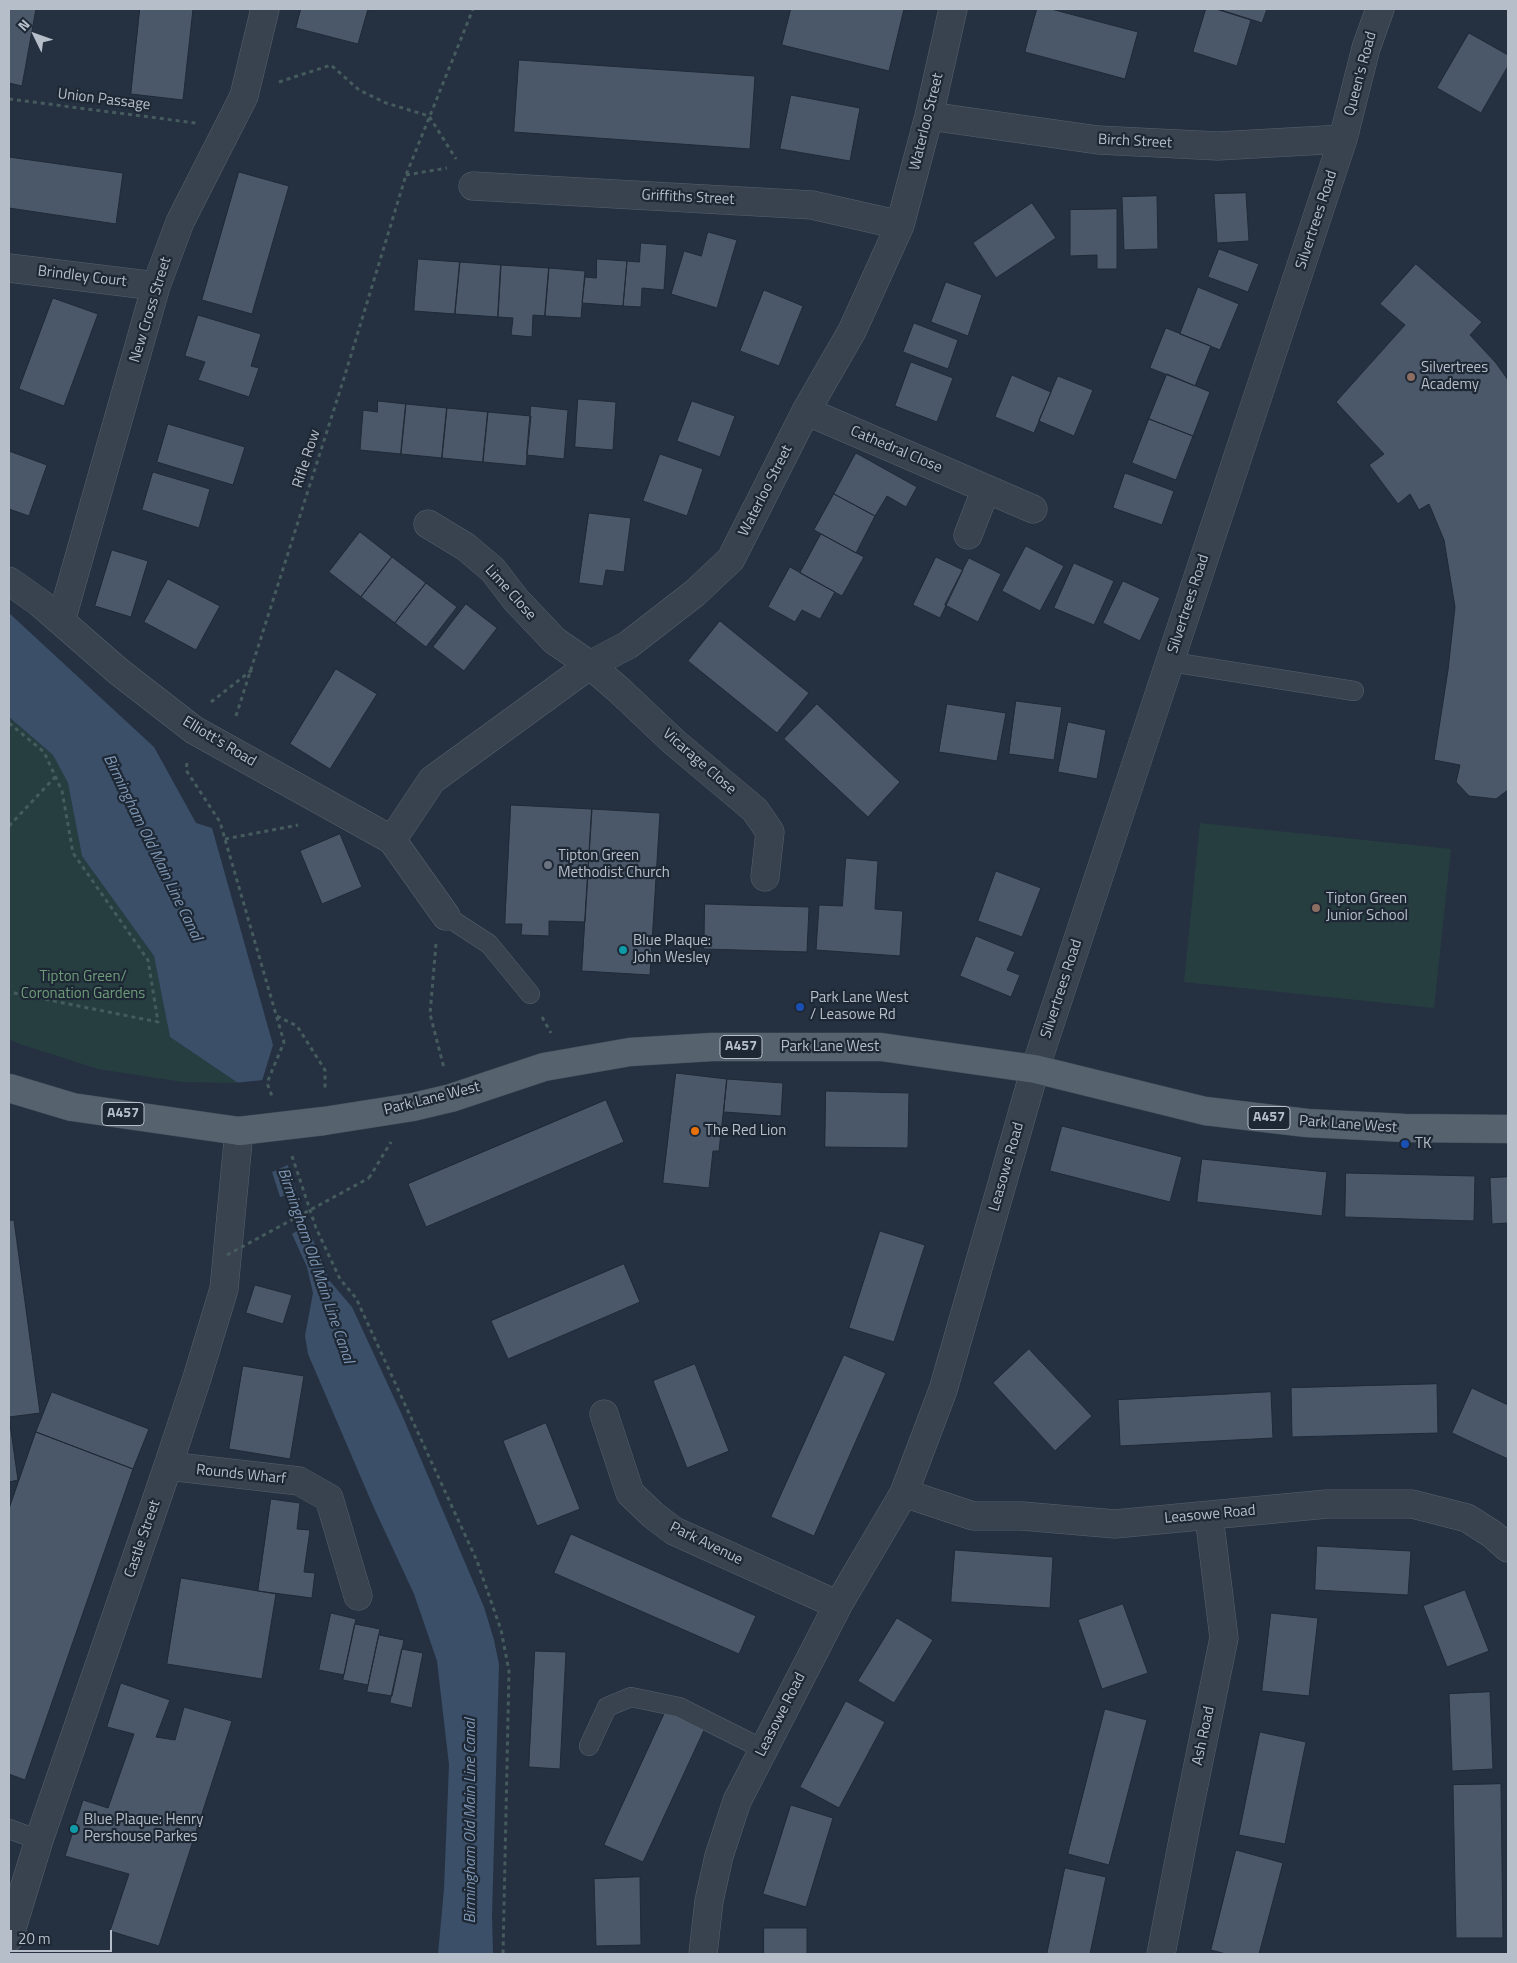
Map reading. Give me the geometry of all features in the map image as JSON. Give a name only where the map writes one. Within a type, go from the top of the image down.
[{"type":"main road","name":"Park Lane West","points":[[9,1088],[72,1106],[239,1131],[324,1121],[413,1107],[451,1098],[544,1067],[630,1052],[712,1047],[881,1046],[1035,1070],[1205,1111],[1307,1123],[1405,1128],[1508,1129]]},
{"type":"street","name":"New Cross Street","points":[[61,621],[156,286],[180,222],[244,96],[265,9]]},
{"type":"street","name":"Waterloo Street","points":[[392,840],[432,780],[590,666],[628,645],[695,593],[731,559],[806,411],[852,331],[900,225],[929,116],[953,9]]},
{"type":"street","name":"Queen's Road","points":[[1343,139],[1366,48],[1380,9]]},
{"type":"street","name":"Birch Street","points":[[929,116],[1098,140],[1218,146],[1343,139]]},
{"type":"street","name":"Silvertrees Road","points":[[1035,1070],[1343,139]]},
{"type":"street","name":"Griffiths Street","points":[[467,176],[812,205],[900,225]]},
{"type":"street","name":"Brindley Court","points":[[9,268],[156,286]]},
{"type":"street","name":"Cathedral Close","points":[[806,411],[1033,509]]},
{"type":"street","points":[[968,535],[986,489]]},
{"type":"street","name":"Lime Close","points":[[428,524],[466,547],[493,570],[516,600],[555,641],[590,666]]},
{"type":"street","name":"Elliott's Road","points":[[9,581],[40,603],[118,671],[194,730],[392,840]]},
{"type":"street","name":"Vicarage Close","points":[[590,666],[619,690],[674,742],[755,810],[770,832],[765,877]]},
{"type":"street","points":[[392,840],[446,916]]},
{"type":"street","name":"Leasowe Road","points":[[703,1954],[709,1901],[719,1856],[737,1801],[838,1605],[904,1493],[943,1390],[1035,1070]]},
{"type":"street","name":"Castle Street","points":[[11,1926],[168,1466],[224,1289],[239,1131]]},
{"type":"street","name":"Park Avenue","points":[[604,1414],[630,1492],[653,1515],[674,1531],[838,1605]]},
{"type":"street","name":"Rounds Wharf","points":[[168,1466],[299,1481],[328,1498],[358,1596]]},
{"type":"street","name":"Leasowe Road","points":[[904,1493],[973,1516],[1022,1516],[1115,1524],[1327,1504],[1412,1504],[1467,1518],[1492,1534],[1508,1548]]},
{"type":"street","name":"Ash Road","points":[[1161,1954],[1224,1638],[1209,1516]]},
{"type":"lane","points":[[1170,662],[1354,691]]},
{"type":"lane","points":[[446,916],[489,944],[530,994]]},
{"type":"lane","points":[[589,1746],[607,1707],[631,1697],[679,1707],[763,1750]]},
{"type":"lane","points":[[9,1829],[39,1840]]},
{"type":"path","name":"Rifle Row","points":[[225,748],[252,670],[406,175],[473,9]]},
{"type":"path","points":[[249,74],[280,82],[331,65],[359,90],[386,103],[429,116],[467,176]]},
{"type":"path","name":"Union Passage","points":[[9,99],[196,123]]},
{"type":"path","points":[[406,175],[467,176]]},
{"type":"path","points":[[252,670],[209,703],[194,730],[186,770],[220,822],[284,1042],[267,1083]]},
{"type":"path","points":[[9,723],[44,752],[62,791],[73,854],[148,960],[158,1022],[9,992]]},
{"type":"path","points":[[9,826],[56,776]]},
{"type":"path","points":[[225,839],[301,825]]},
{"type":"path","points":[[446,916],[437,930],[430,1014],[451,1098]]},
{"type":"path","points":[[530,994],[567,1063]]},
{"type":"path","points":[[277,1016],[297,1026],[326,1070],[325,1089]]},
{"type":"path","points":[[227,1255],[369,1178]]},
{"type":"path","points":[[316,1228],[340,1279],[356,1298],[369,1325],[477,1561],[501,1630],[509,1671],[503,1954]]},
{"type":"green space","name":"Tipton Green/ Coronation Gardens","points":[[9,717],[53,755],[68,783],[82,856],[154,956],[170,1037],[238,1083],[183,1082],[98,1069],[9,1039]]},
{"type":"green space","points":[[1200,823],[1451,849],[1434,1008],[1184,982]]},
{"type":"water","name":"Birmingham Old Main Line Canal","points":[[9,613],[154,747],[196,823],[212,828],[273,1045],[261,1084],[308,1227],[329,1280],[352,1307],[402,1415],[484,1607],[494,1640],[499,1664],[492,1915],[493,1954],[438,1954],[444,1889],[449,1765],[437,1661],[414,1594],[374,1508],[308,1354],[305,1336],[313,1293],[307,1267],[292,1234],[244,1085],[238,1083],[170,1037],[154,956],[82,856],[68,783],[53,755],[9,717]]},
{"type":"pier","points":[[264,1080],[290,1164],[270,1173],[242,1087],[233,1083]]},
{"type":"pier","points":[[298,1190],[309,1223],[292,1234],[278,1198]]},
{"type":"building","points":[[9,9],[36,9],[22,86],[9,83]]},
{"type":"building","points":[[140,9],[193,9],[183,100],[131,94]]},
{"type":"building","points":[[301,9],[368,9],[358,44],[296,28]]},
{"type":"building","points":[[791,9],[904,9],[889,71],[782,45]]},
{"type":"building","points":[[1037,9],[1051,9],[1138,32],[1125,79],[1025,52]]},
{"type":"building","points":[[1206,9],[1216,9],[1251,20],[1237,66],[1193,52]]},
{"type":"building","points":[[1222,9],[1267,9],[1262,23]]},
{"type":"building","points":[[1469,33],[1508,55],[1508,66],[1481,113],[1437,88]]},
{"type":"building","points":[[519,60],[755,76],[750,149],[514,132]]},
{"type":"building","points":[[791,95],[860,108],[850,161],[780,149]]},
{"type":"building","points":[[9,157],[123,173],[116,224],[9,208]]},
{"type":"building","points":[[239,172],[289,186],[252,314],[202,300]]},
{"type":"building","points":[[1246,193],[1249,241],[1217,243],[1214,194]]},
{"type":"building","points":[[1157,196],[1158,249],[1124,250],[1122,197]]},
{"type":"building","points":[[1032,203],[1056,238],[996,278],[973,243]]},
{"type":"building","points":[[1117,209],[1117,269],[1097,269],[1097,255],[1070,256],[1070,210]]},
{"type":"building","points":[[708,232],[737,240],[717,308],[671,294],[684,251],[701,256]]},
{"type":"building","points":[[641,243],[667,245],[664,290],[642,288],[641,307],[623,306],[627,261],[639,262]]},
{"type":"building","points":[[1219,249],[1259,264],[1248,292],[1208,277]]},
{"type":"building","points":[[418,259],[460,262],[455,314],[414,311]]},
{"type":"building","points":[[597,259],[627,261],[623,306],[582,303],[585,277],[596,278]]},
{"type":"building","points":[[460,262],[501,265],[498,317],[455,314]]},
{"type":"building","points":[[1416,264],[1482,322],[1470,335],[1496,363],[1508,380],[1508,790],[1496,799],[1469,796],[1456,782],[1460,765],[1434,760],[1448,670],[1455,607],[1444,540],[1429,504],[1419,510],[1410,494],[1398,504],[1369,465],[1384,454],[1336,402],[1405,325],[1380,304]]},
{"type":"building","points":[[501,265],[549,268],[545,316],[533,315],[532,337],[511,335],[513,318],[498,317]]},
{"type":"building","points":[[549,268],[585,271],[581,318],[545,316]]},
{"type":"building","points":[[946,282],[982,295],[968,336],[931,322]]},
{"type":"building","points":[[1198,287],[1239,304],[1220,350],[1180,334]]},
{"type":"building","points":[[764,290],[803,306],[779,366],[740,351]]},
{"type":"building","points":[[53,298],[98,314],[64,406],[19,389]]},
{"type":"building","points":[[198,315],[261,334],[251,366],[259,368],[249,397],[198,380],[205,362],[185,356]]},
{"type":"building","points":[[914,323],[958,340],[948,369],[903,352]]},
{"type":"building","points":[[1166,328],[1211,346],[1195,386],[1150,368]]},
{"type":"building","points":[[911,362],[953,378],[937,422],[895,406]]},
{"type":"building","points":[[1167,374],[1210,392],[1193,436],[1149,419]]},
{"type":"building","points":[[1012,375],[1051,392],[1034,433],[995,417]]},
{"type":"building","points":[[1058,376],[1093,390],[1074,436],[1039,421]]},
{"type":"building","points":[[578,399],[616,402],[613,450],[575,447]]},
{"type":"building","points":[[378,401],[406,404],[401,454],[360,450],[363,410],[377,412]]},
{"type":"building","points":[[692,401],[735,416],[720,457],[677,441]]},
{"type":"building","points":[[406,404],[447,408],[442,458],[401,454]]},
{"type":"building","points":[[531,406],[568,410],[564,459],[527,455]]},
{"type":"building","points":[[447,408],[488,412],[483,462],[442,458]]},
{"type":"building","points":[[488,412],[531,416],[526,466],[483,462]]},
{"type":"building","points":[[1149,419],[1193,436],[1176,480],[1132,463]]},
{"type":"building","points":[[168,424],[245,447],[233,485],[157,462]]},
{"type":"building","points":[[9,451],[47,465],[29,516],[9,509]]},
{"type":"building","points":[[856,453],[917,487],[906,507],[887,496],[875,516],[834,494]]},
{"type":"building","points":[[660,454],[703,469],[687,516],[643,501]]},
{"type":"building","points":[[153,472],[210,489],[199,528],[142,510]]},
{"type":"building","points":[[1125,473],[1174,491],[1162,525],[1113,508]]},
{"type":"building","points":[[834,494],[875,516],[856,553],[814,530]]},
{"type":"building","points":[[589,513],[631,518],[624,572],[606,570],[603,586],[579,583]]},
{"type":"building","points":[[360,532],[392,557],[361,597],[329,572]]},
{"type":"building","points":[[821,534],[864,557],[842,596],[800,573]]},
{"type":"building","points":[[1026,546],[1064,566],[1040,611],[1002,591]]},
{"type":"building","points":[[112,550],[148,561],[131,617],[95,606]]},
{"type":"building","points":[[392,557],[426,583],[395,623],[361,597]]},
{"type":"building","points":[[936,557],[963,570],[940,618],[913,605]]},
{"type":"building","points":[[969,558],[1001,574],[978,622],[945,605]]},
{"type":"building","points":[[1074,563],[1114,581],[1094,625],[1054,608]]},
{"type":"building","points":[[790,567],[835,592],[820,619],[802,610],[795,622],[768,607]]},
{"type":"building","points":[[168,579],[220,606],[196,650],[144,622]]},
{"type":"building","points":[[1123,581],[1160,598],[1140,641],[1103,623]]},
{"type":"building","points":[[426,583],[457,607],[426,647],[395,623]]},
{"type":"building","points":[[466,604],[497,628],[464,671],[433,647]]},
{"type":"building","points":[[720,621],[809,693],[777,733],[688,661]]},
{"type":"building","points":[[336,669],[377,694],[330,769],[290,744]]},
{"type":"building","points":[[1016,701],[1062,707],[1054,760],[1009,754]]},
{"type":"building","points":[[817,704],[900,782],[868,817],[784,739]]},
{"type":"building","points":[[947,704],[1006,713],[997,761],[939,752]]},
{"type":"building","points":[[1068,722],[1106,730],[1097,779],[1058,772]]},
{"type":"building","name":"Tipton Green Methodist Church","points":[[511,805],[592,809],[585,922],[549,921],[549,936],[521,935],[522,924],[505,924]]},
{"type":"building","points":[[592,809],[660,813],[650,975],[582,971]]},
{"type":"building","points":[[340,834],[362,887],[322,904],[300,851]]},
{"type":"building","points":[[846,858],[878,861],[875,909],[903,911],[900,956],[816,950],[819,905],[842,906]]},
{"type":"building","points":[[996,871],[1041,888],[1022,937],[978,921]]},
{"type":"building","points":[[705,904],[809,907],[807,952],[704,949]]},
{"type":"building","points":[[976,936],[1015,952],[1007,970],[1020,975],[1011,997],[960,976]]},
{"type":"building","name":"The Red Lion","points":[[676,1073],[727,1079],[719,1151],[713,1151],[709,1188],[663,1183]]},
{"type":"building","points":[[727,1079],[783,1083],[781,1116],[724,1112]]},
{"type":"building","points":[[826,1091],[909,1093],[908,1148],[825,1147]]},
{"type":"building","points":[[606,1100],[624,1142],[426,1227],[408,1184]]},
{"type":"building","points":[[1062,1126],[1182,1157],[1170,1202],[1050,1171]]},
{"type":"building","points":[[1202,1159],[1327,1172],[1322,1216],[1197,1202]]},
{"type":"building","points":[[1346,1173],[1475,1176],[1474,1221],[1345,1217]]},
{"type":"building","points":[[1508,1177],[1508,1223],[1492,1224],[1490,1178]]},
{"type":"building","points":[[14,1220],[40,1413],[9,1417],[9,1221]]},
{"type":"building","points":[[880,1231],[925,1245],[894,1342],[849,1328]]},
{"type":"building","points":[[624,1264],[640,1302],[508,1359],[491,1321]]},
{"type":"building","points":[[255,1285],[292,1295],[283,1324],[246,1313]]},
{"type":"building","points":[[1029,1349],[1092,1416],[1055,1451],[993,1383]]},
{"type":"building","points":[[844,1355],[886,1373],[814,1536],[771,1517]]},
{"type":"building","points":[[695,1364],[729,1451],[687,1468],[653,1381]]},
{"type":"building","points":[[243,1366],[304,1376],[290,1459],[229,1449]]},
{"type":"building","points":[[1437,1384],[1438,1433],[1292,1437],[1291,1388]]},
{"type":"building","points":[[1472,1388],[1508,1405],[1508,1459],[1452,1433]]},
{"type":"building","points":[[52,1392],[149,1429],[133,1469],[36,1432]]},
{"type":"building","points":[[1271,1392],[1273,1438],[1120,1446],[1118,1400]]},
{"type":"building","points":[[9,1417],[18,1480],[9,1482]]},
{"type":"building","points":[[546,1423],[580,1509],[537,1526],[503,1441]]},
{"type":"building","points":[[36,1432],[133,1469],[25,1780],[9,1774],[9,1509]]},
{"type":"building","points":[[271,1499],[300,1503],[297,1529],[310,1530],[304,1572],[315,1573],[312,1598],[258,1591]]},
{"type":"building","points":[[571,1534],[756,1616],[739,1654],[554,1573]]},
{"type":"building","points":[[1317,1546],[1411,1551],[1408,1595],[1315,1590]]},
{"type":"building","points":[[955,1550],[1053,1557],[1050,1608],[951,1602]]},
{"type":"building","points":[[181,1578],[276,1594],[262,1679],[167,1664]]},
{"type":"building","points":[[1465,1590],[1489,1651],[1447,1667],[1423,1606]]},
{"type":"building","points":[[1123,1604],[1148,1673],[1102,1689],[1078,1620]]},
{"type":"building","points":[[331,1613],[356,1619],[344,1675],[319,1670]]},
{"type":"building","points":[[1271,1613],[1318,1618],[1309,1696],[1262,1691]]},
{"type":"building","points":[[897,1618],[933,1640],[894,1703],[858,1681]]},
{"type":"building","points":[[355,1624],[380,1629],[368,1685],[343,1680]]},
{"type":"building","points":[[379,1635],[404,1640],[392,1696],[367,1692]]},
{"type":"building","points":[[402,1649],[423,1653],[412,1708],[390,1703]]},
{"type":"building","points":[[535,1651],[566,1652],[560,1769],[529,1767]]},
{"type":"building","points":[[121,1683],[170,1700],[156,1737],[175,1740],[184,1707],[232,1721],[159,1946],[110,1931],[129,1874],[65,1856],[83,1800],[108,1808],[134,1734],[107,1727]]},
{"type":"building","points":[[1490,1692],[1493,1769],[1452,1771],[1449,1694]]},
{"type":"building","points":[[846,1701],[885,1722],[839,1808],[800,1787]]},
{"type":"building","points":[[1105,1709],[1147,1720],[1109,1865],[1068,1854]]},
{"type":"building","points":[[666,1710],[705,1728],[643,1862],[604,1845]]},
{"type":"building","points":[[1260,1732],[1306,1742],[1285,1844],[1239,1835]]},
{"type":"building","points":[[1501,1784],[1503,1938],[1456,1938],[1453,1785]]},
{"type":"building","points":[[791,1805],[833,1818],[806,1907],[763,1894]]},
{"type":"building","points":[[1236,1850],[1283,1863],[1259,1954],[1226,1954],[1211,1950]]},
{"type":"building","points":[[1065,1868],[1106,1877],[1090,1954],[1047,1954]]},
{"type":"building","points":[[640,1877],[641,1945],[596,1946],[594,1879]]},
{"type":"building","points":[[764,1928],[807,1928],[807,1954],[764,1954]]},
{"type":"place","name":"Silvertrees Academy","points":[[1411,377]]},
{"type":"place","name":"Tipton Green Methodist Church","points":[[548,865]]},
{"type":"place","name":"Tipton Green Junior School","points":[[1316,908]]},
{"type":"place","name":"Blue Plaque: John Wesley","points":[[623,950]]},
{"type":"place","name":"Park Lane West / Leasowe Rd","points":[[800,1007]]},
{"type":"place","name":"The Red Lion","points":[[695,1131]]},
{"type":"place","name":"TK","points":[[1405,1144]]},
{"type":"place","name":"Blue Plaque: Henry Pershouse Parkes","points":[[74,1829]]}]
